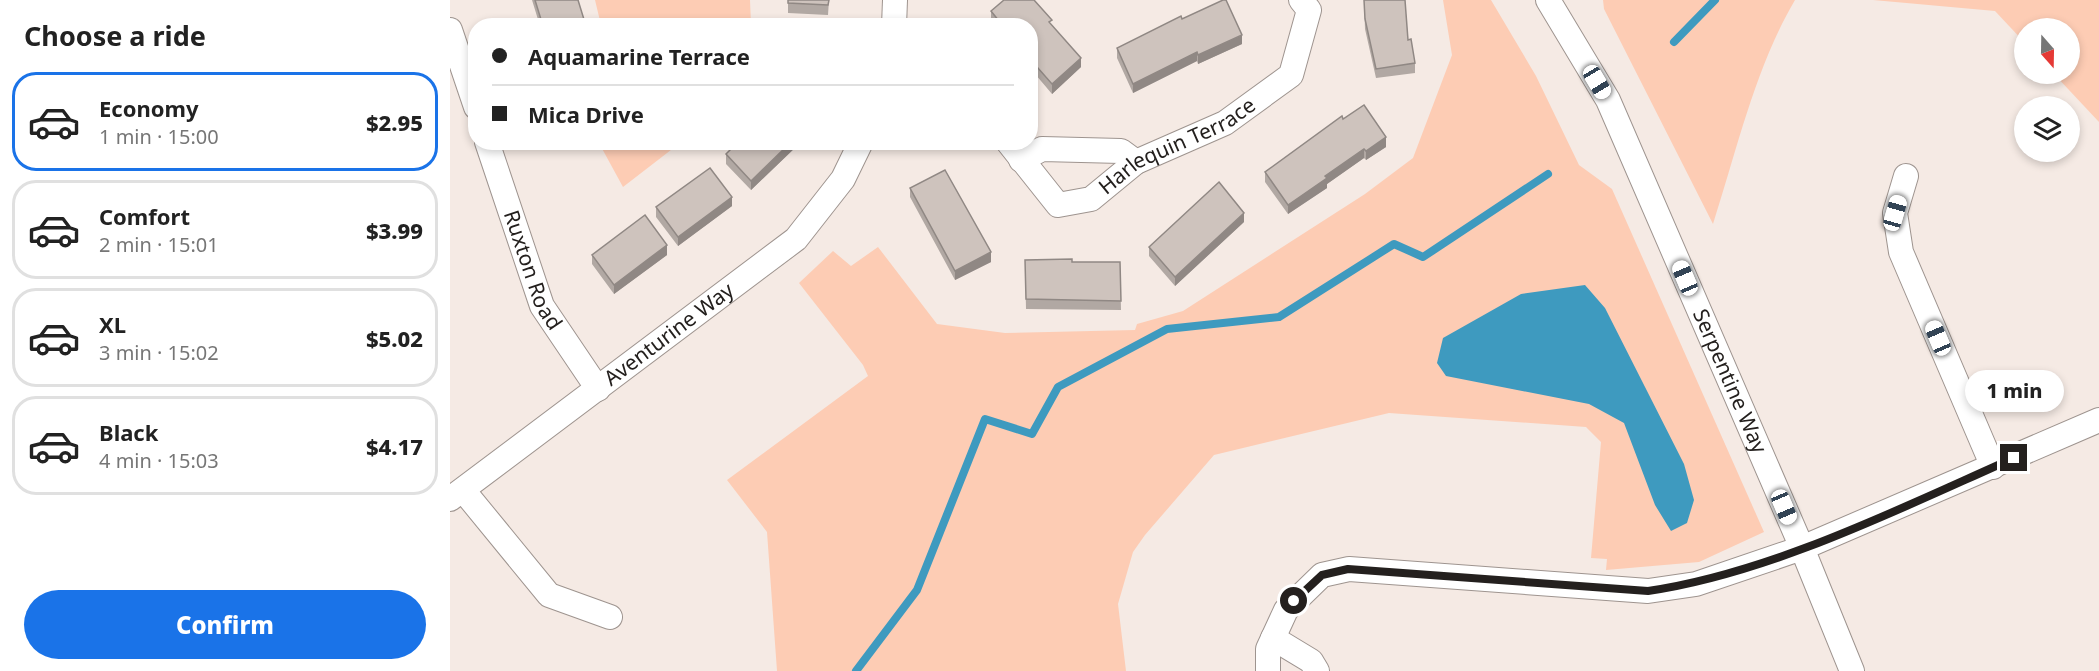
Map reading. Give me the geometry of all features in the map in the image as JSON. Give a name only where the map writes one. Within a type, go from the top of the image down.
[{"type":"street","points":[[894,18],[895,0]]},
{"type":"street","name":"Harlequin Terrace","points":[[1015,151],[1058,205],[1091,199],[1136,162],[1225,123],[1291,75],[1309,10],[1301,0]]},
{"type":"street","name":"Serpentine Way","points":[[1548,0],[1608,100],[1803,548],[1852,671]]},
{"type":"street","points":[[452,41],[468,85]]},
{"type":"street","points":[[1038,149],[1121,151],[1136,162]]},
{"type":"street","name":"Ruxton Road","points":[[490,150],[542,306],[598,389]]},
{"type":"street","name":"Aventurine Way","points":[[456,495],[796,239],[843,179],[857,150]]},
{"type":"street","points":[[1906,176],[1895,213],[1901,252],[1993,467]]},
{"type":"street","points":[[1268,671],[1268,649],[1286,610],[1322,575],[1348,569],[1648,591],[1696,584],[1803,548],[2099,420]]},
{"type":"street","points":[[456,495],[549,595],[610,617]]},
{"type":"street","points":[[1273,638],[1311,661],[1317,671]]},
{"type":"shaded area","points":[[595,0],[750,0],[751,18],[599,18]]},
{"type":"shaded area","points":[[1443,0],[1491,0],[1536,76],[1579,165],[1612,189],[1764,532],[1699,562],[1606,570],[1607,559],[1591,558],[1601,442],[1586,427],[1389,413],[1214,455],[1133,552],[1118,604],[1126,671],[777,671],[767,532],[727,480],[868,376],[863,365],[799,283],[833,251],[851,266],[878,247],[937,324],[1005,333],[1135,330],[1137,324],[1183,311],[1365,194],[1413,158],[1452,55]]},
{"type":"shaded area","points":[[1603,0],[1795,0],[1781,26],[1758,81],[1713,224],[1604,9]]},
{"type":"shaded area","points":[[1873,0],[2099,0],[2099,122],[2080,102],[2080,96],[2075,96],[2063,84],[2080,84],[2080,18],[2014,18],[2014,31],[1995,11]]},
{"type":"shaded area","points":[[603,150],[671,150],[623,187]]},
{"type":"water","points":[[1585,285],[1605,308],[1684,464],[1694,500],[1687,523],[1671,531],[1655,505],[1624,423],[1589,404],[1446,376],[1437,363],[1443,338],[1521,294]]},
{"type":"building","points":[[535,0],[578,0],[584,18],[541,18]]},
{"type":"building","points":[[788,0],[829,0],[828,5],[788,3]]},
{"type":"building","points":[[1004,0],[1034,0],[1052,20],[1049,22],[1081,58],[1052,84],[1038,68],[1038,18],[997,18],[991,11]]},
{"type":"building","points":[[1226,0],[1242,35],[1198,55],[1197,52],[1133,84],[1117,48],[1181,16],[1182,19]]},
{"type":"building","points":[[1364,0],[1405,0],[1408,40],[1411,39],[1415,63],[1376,69],[1365,19]]},
{"type":"building","points":[[1364,105],[1386,137],[1325,176],[1327,178],[1288,205],[1265,172],[1342,116],[1343,119]]},
{"type":"building","points":[[730,150],[783,150],[751,181],[726,154]]},
{"type":"building","points":[[710,168],[732,197],[678,237],[656,207]]},
{"type":"building","points":[[945,170],[991,252],[955,271],[910,188]]},
{"type":"building","points":[[1219,182],[1244,213],[1175,277],[1149,247]]},
{"type":"building","points":[[645,215],[667,245],[614,285],[592,255]]},
{"type":"building","points":[[1072,259],[1072,262],[1120,262],[1121,301],[1026,299],[1025,260]]},
{"type":"waterway","points":[[1674,42],[1715,0]]},
{"type":"waterway","points":[[856,671],[917,590],[985,419],[1032,434],[1058,387],[1167,329],[1279,317],[1394,244],[1423,257],[1548,174]]},
{"type":"route","points":[[1294,601],[1322,575],[1348,569],[1648,591],[1696,584],[1803,548],[2014,458]]}]
